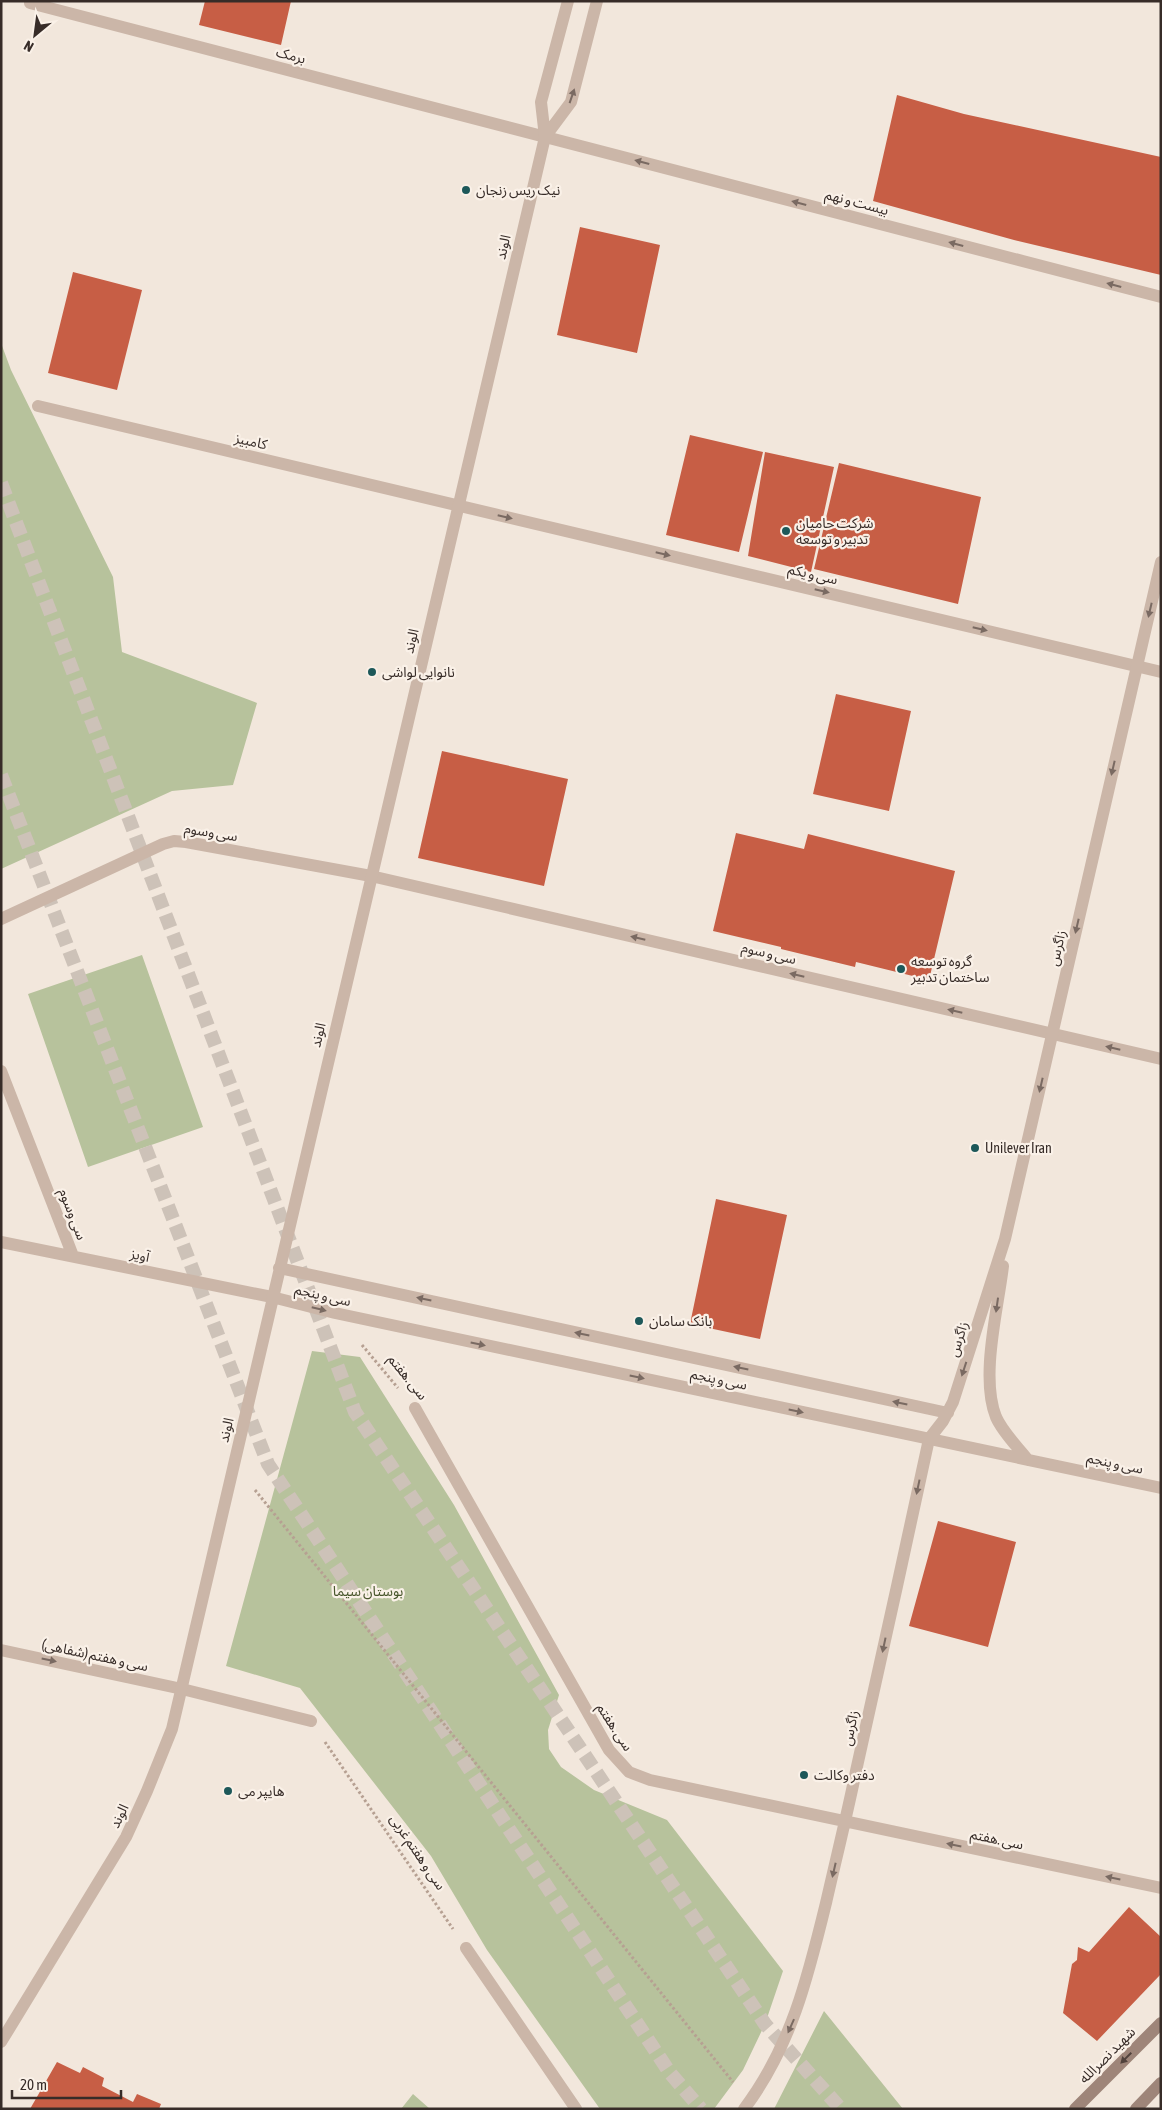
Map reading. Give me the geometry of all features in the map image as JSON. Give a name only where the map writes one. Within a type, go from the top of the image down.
[{"type":"main road","name":"شهید نصرالله","points":[[1075,2109],[1161,2023]]},
{"type":"main road","points":[[1136,2109],[1161,2083]]},
{"type":"street","name":"الوند","points":[[1,2042],[126,1837],[147,1792],[172,1729],[545,137],[541,102],[568,1]]},
{"type":"street","points":[[545,137],[571,102],[597,1]]},
{"type":"street","name":"برمک","points":[[30,3],[545,137]]},
{"type":"street","name":"بیست و نهم","points":[[545,137],[1161,297]]},
{"type":"street","name":"کامبیز","points":[[38,406],[458,505]]},
{"type":"street","name":"سی و یکم","points":[[458,505],[1161,672]]},
{"type":"street","name":"زاگرس","points":[[747,2106],[777,2055],[797,2012],[812,1963],[929,1439],[948,1413],[960,1382],[1005,1239],[1161,562]]},
{"type":"street","name":"سی وسوم","points":[[1,919],[154,848],[174,841],[371,876]]},
{"type":"street","name":"سی و سوم","points":[[371,876],[1161,1059]]},
{"type":"street","name":"سی وسوم","points":[[1,1071],[73,1256]]},
{"type":"street","points":[[1005,1239],[993,1339],[990,1398],[996,1419],[1028,1460]]},
{"type":"street","name":"آویز","points":[[1,1242],[272,1297]]},
{"type":"street","name":"سی و پنجم","points":[[279,1268],[948,1413]]},
{"type":"street","name":"سی و پنجم","points":[[272,1297],[335,1313],[1161,1488]]},
{"type":"street","name":"سی .هفتم","points":[[415,1408],[609,1750],[628,1772],[650,1780],[1161,1888]]},
{"type":"street","name":"سی و هفتم (شفاهی)","points":[[1,1650],[182,1689]]},
{"type":"street","points":[[182,1689],[311,1721]]},
{"type":"street","points":[[466,1948],[576,2109]]},
{"type":"path","name":"سی .هفتم","points":[[335,1313],[415,1408]]},
{"type":"path","points":[[234,1463],[747,2106]]},
{"type":"path","name":"سی و هفتم غربی","points":[[311,1721],[466,1948]]},
{"type":"green space","points":[[1,343],[11,370],[113,577],[122,652],[257,703],[233,785],[172,791],[1,869]]},
{"type":"green space","points":[[142,955],[203,1127],[88,1167],[28,994]]},
{"type":"green space","name":"بوستان سیما","points":[[312,1351],[360,1357],[454,1505],[559,1695],[548,1730],[549,1749],[561,1767],[594,1790],[667,1820],[783,1971],[765,2024],[743,2070],[714,2109],[600,2109],[487,1950],[431,1856],[300,1688],[226,1666]]},
{"type":"green space","points":[[824,2011],[903,2109],[774,2109]]},
{"type":"green space","points":[[413,2094],[430,2109],[401,2109]]},
{"type":"building","points":[[205,1],[291,1],[281,45],[199,25]]},
{"type":"building","points":[[897,95],[964,114],[1161,157],[1161,275],[1014,240],[873,201]]},
{"type":"building","points":[[580,227],[660,245],[637,353],[557,335]]},
{"type":"building","points":[[73,272],[142,290],[117,390],[48,373]]},
{"type":"building","points":[[690,435],[763,452],[739,552],[666,535]]},
{"type":"building","name":"شرکت حامیان تدبیر و توسعه","points":[[765,452],[834,467],[811,572],[748,556]]},
{"type":"building","points":[[839,463],[981,497],[958,604],[814,569]]},
{"type":"building","points":[[836,694],[911,711],[889,811],[813,794]]},
{"type":"building","points":[[442,751],[568,779],[544,886],[418,858]]},
{"type":"building","points":[[736,833],[804,849],[808,834],[955,871],[929,980],[856,962],[855,967],[713,931]]},
{"type":"building","points":[[716,1199],[787,1215],[760,1339],[690,1324]]},
{"type":"building","points":[[938,1521],[1016,1542],[988,1647],[909,1626]]},
{"type":"building","points":[[1129,1907],[1161,1937],[1161,1974],[1097,2041],[1063,2013],[1072,1964],[1077,1960],[1078,1947],[1089,1952]]},
{"type":"building","points":[[57,2062],[80,2073],[83,2067],[104,2078],[102,2086],[133,2102],[137,2094],[161,2104],[159,2109],[30,2109]]},
{"type":"tunnel","points":[[1,483],[355,1412],[765,2024],[841,2109]]},
{"type":"tunnel","points":[[1,775],[268,1464],[670,2073],[701,2109]]},
{"type":"place","name":"نیک ریس زنجان","points":[[466,190]]},
{"type":"place","name":"شرکت حامیان تدبیر و توسعه","points":[[786,531]]},
{"type":"place","name":"نانوایی لواشی","points":[[372,672]]},
{"type":"place","name":"گروه توسعه ساختمان تدبیر","points":[[901,969]]},
{"type":"place","name":"Unilever Iran","points":[[975,1148]]},
{"type":"place","name":"بانک سامان","points":[[639,1321]]},
{"type":"place","name":"دفتر وکالت","points":[[804,1775]]},
{"type":"place","name":"هایپر می","points":[[228,1791]]}]
